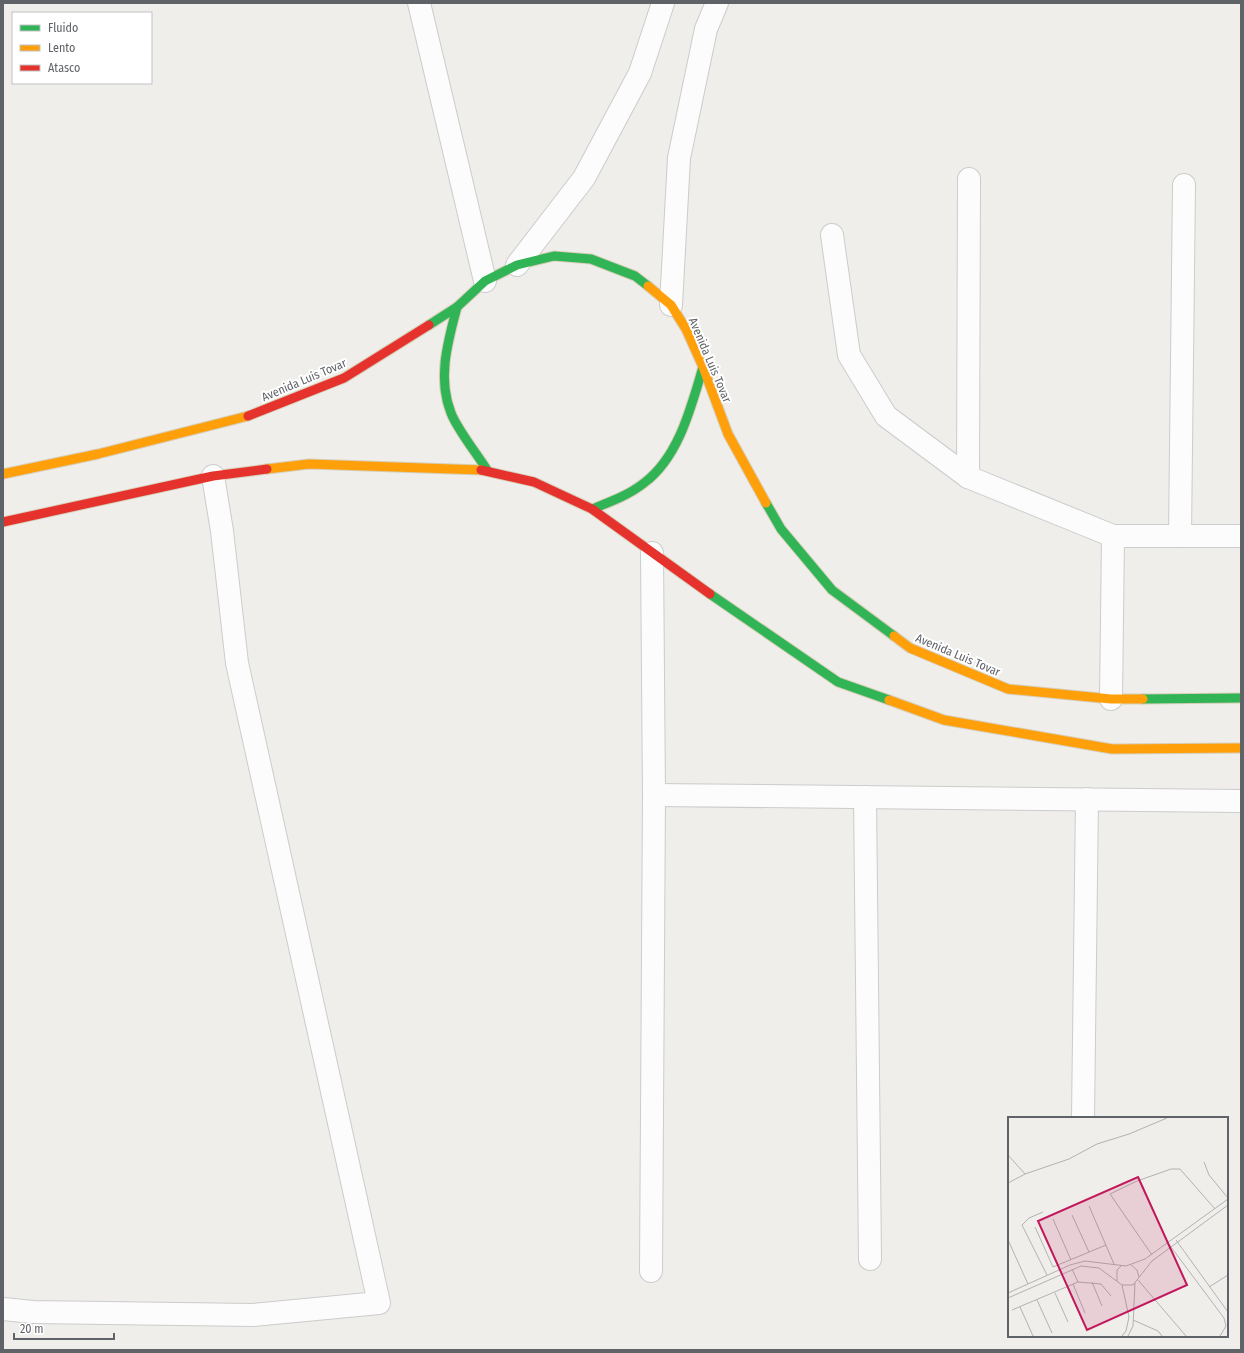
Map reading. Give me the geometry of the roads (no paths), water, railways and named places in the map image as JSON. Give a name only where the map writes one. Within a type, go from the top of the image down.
[{"type":"main road","name":"Avenida Luis Tovar","points":[[3,474],[98,454],[251,415],[344,378],[457,307],[485,281],[517,265],[554,256],[591,259],[635,276],[671,305],[686,329],[703,367],[728,434],[781,529],[832,590],[910,648],[1008,689],[1111,700],[1241,698]]},
{"type":"main road","points":[[457,307],[446,351],[444,383],[452,413],[487,470]]},
{"type":"main road","points":[[592,509],[630,493],[653,476],[669,454],[689,416],[703,367]]},
{"type":"main road","points":[[3,522],[213,476],[309,464],[487,470],[534,482],[592,509],[730,610],[838,682],[944,720],[1112,749],[1241,748]]},
{"type":"street","points":[[419,3],[485,281]]},
{"type":"street","points":[[517,265],[584,178],[640,73],[663,3]]},
{"type":"street","points":[[671,305],[679,158],[706,29],[717,3]]},
{"type":"street","points":[[968,477],[969,180]]},
{"type":"street","points":[[1180,536],[1184,185]]},
{"type":"street","points":[[832,235],[849,355],[886,416],[968,477],[1113,536],[1241,536]]},
{"type":"street","points":[[3,1309],[33,1312],[253,1315],[379,1302],[237,663],[222,531],[213,476]]},
{"type":"street","points":[[1111,700],[1113,536]]},
{"type":"street","points":[[651,1271],[654,795],[652,553]]},
{"type":"street","points":[[654,795],[1241,801]]},
{"type":"street","points":[[865,797],[870,1259]]},
{"type":"street","points":[[1083,1117],[1087,799]]}]
